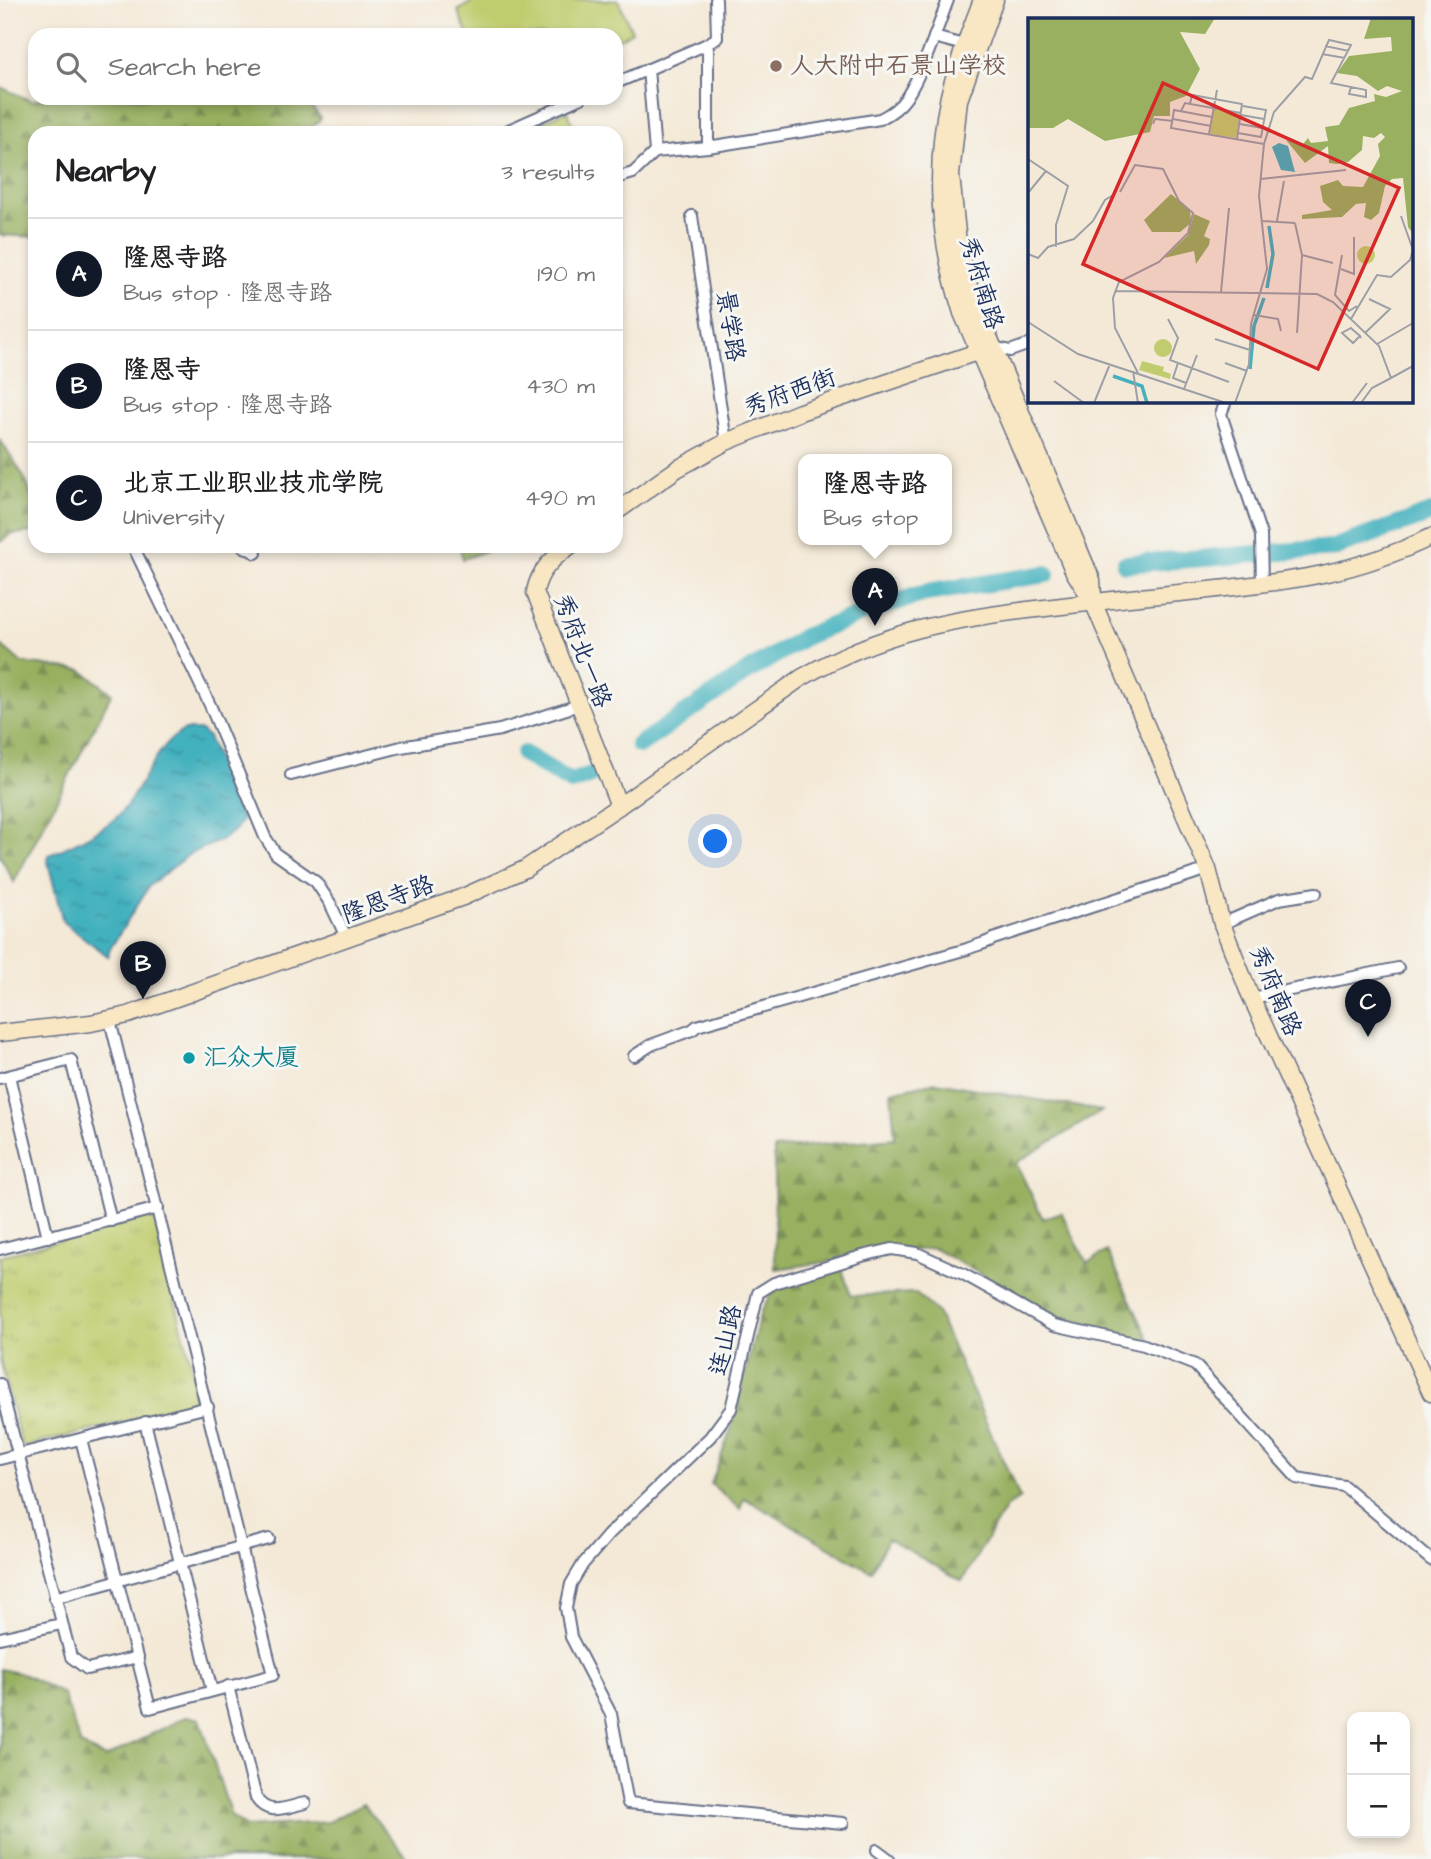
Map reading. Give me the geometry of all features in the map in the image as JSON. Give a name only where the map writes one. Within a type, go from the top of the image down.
[{"type":"street","points":[[623,80],[716,38],[716,0]]},
{"type":"street","points":[[623,176],[633,173],[655,152],[708,147],[880,119],[895,110],[906,98],[948,0]]},
{"type":"street","name":"秀府南路","points":[[971,47],[982,0]]},
{"type":"street","name":"秀府南路","points":[[995,0],[949,96],[940,159],[941,218],[949,273],[962,313],[986,349],[1074,572],[1093,602],[1208,869],[1222,924],[1252,998],[1431,1393]]},
{"type":"street","points":[[934,37],[971,47]]},
{"type":"street","points":[[705,45],[708,49],[708,147]]},
{"type":"street","points":[[648,69],[655,152]]},
{"type":"street","points":[[518,126],[565,105]]},
{"type":"street","name":"景学路","points":[[692,216],[726,442]]},
{"type":"street","points":[[986,349],[1010,351],[1028,345]]},
{"type":"street","name":"秀府西街","points":[[623,507],[666,476],[726,442],[800,412],[986,349]]},
{"type":"street","points":[[1226,402],[1221,414],[1261,535],[1262,580]]},
{"type":"street","name":"隆恩寺路","points":[[0,1033],[110,1020],[463,897],[525,869],[624,803],[782,690],[821,666],[859,648],[946,621],[1351,569],[1393,555],[1431,537]]},
{"type":"street","points":[[136,553],[210,705],[265,837],[276,854],[316,882],[330,903],[347,939]]},
{"type":"street","points":[[540,578],[551,559],[560,553]]},
{"type":"street","name":"秀府北一路","points":[[540,578],[535,592],[579,705],[624,803]]},
{"type":"street","name":"秀府北一路","points":[[540,578],[624,803]]},
{"type":"street","points":[[291,775],[401,747],[500,730],[579,705]]},
{"type":"street","points":[[634,1056],[651,1045],[697,1026],[981,943],[986,944],[993,939],[1208,869]]},
{"type":"street","points":[[1222,924],[1279,900],[1315,893]]},
{"type":"street","points":[[1252,998],[1398,968]]},
{"type":"street","points":[[81,1439],[150,1708],[273,1675],[110,1020]]},
{"type":"street","points":[[48,1237],[4,1077],[71,1060],[111,1221]]},
{"type":"street","points":[[0,1249],[158,1208]]},
{"type":"street","name":"连山路","points":[[843,1823],[628,1803],[611,1714],[571,1637],[566,1608],[571,1584],[583,1564],[609,1534],[710,1437],[731,1409],[758,1293],[774,1283],[892,1249],[917,1253],[963,1274],[1054,1325],[1144,1345],[1195,1365],[1297,1478],[1344,1486],[1431,1560]]},
{"type":"street","points":[[0,1384],[71,1657],[87,1669],[138,1657]]},
{"type":"street","points":[[0,1459],[208,1407]]},
{"type":"street","points":[[145,1422],[212,1691]]},
{"type":"street","points":[[54,1598],[269,1539]]},
{"type":"street","points":[[0,1638],[61,1624]]},
{"type":"street","points":[[228,1686],[256,1798],[262,1807],[270,1810],[305,1803]]},
{"type":"street","points":[[877,1850],[889,1859]]},
{"type":"green space","points":[[475,0],[618,0],[632,31],[623,37],[623,28],[465,28],[458,11]]},
{"type":"green space","points":[[0,87],[28,99],[28,105],[310,105],[321,118],[314,126],[28,126],[28,237],[0,235]]},
{"type":"green space","points":[[567,111],[573,125],[544,126],[542,122]]},
{"type":"green space","points":[[0,440],[16,463],[28,488],[28,533],[12,534],[0,542]]},
{"type":"green space","points":[[461,553],[480,553],[463,559]]},
{"type":"green space","points":[[0,644],[22,663],[81,670],[112,693],[14,882],[0,856]]},
{"type":"green space","points":[[936,1082],[1102,1111],[1016,1163],[1043,1219],[1061,1212],[1087,1263],[1107,1251],[1150,1342],[1058,1316],[933,1248],[775,1269],[774,1149],[895,1138],[891,1092]]},
{"type":"green space","points":[[154,1216],[201,1404],[22,1447],[0,1359],[0,1256]]},
{"type":"green space","points":[[842,1269],[851,1296],[915,1293],[937,1312],[1020,1498],[1006,1507],[962,1581],[888,1539],[871,1571],[744,1498],[740,1509],[711,1484],[730,1432],[761,1311],[774,1289]]},
{"type":"green space","points":[[0,1669],[23,1674],[63,1694],[81,1745],[105,1758],[187,1716],[200,1719],[231,1816],[247,1827],[328,1822],[363,1804],[408,1859],[0,1859]]},
{"type":"water","points":[[185,730],[200,730],[208,737],[243,819],[235,830],[222,840],[191,853],[149,886],[108,956],[63,922],[48,862],[49,855],[94,833],[117,817],[165,746]]},
{"type":"waterway","points":[[1125,564],[1333,548],[1431,513]]},
{"type":"waterway","points":[[639,745],[747,672],[806,636],[870,610],[926,593],[1046,574]]},
{"type":"waterway","points":[[524,754],[571,782],[591,775]]},
{"type":"place","name":"人大附中石景山学校","points":[[776,66]]},
{"type":"place","name":"隆恩寺路","points":[[875,626]]},
{"type":"place","name":"隆恩寺","points":[[143,999]]},
{"type":"place","name":"北京工业职业技术学院","points":[[1368,1037]]},
{"type":"place","name":"汇众大厦","points":[[189,1058]]}]
